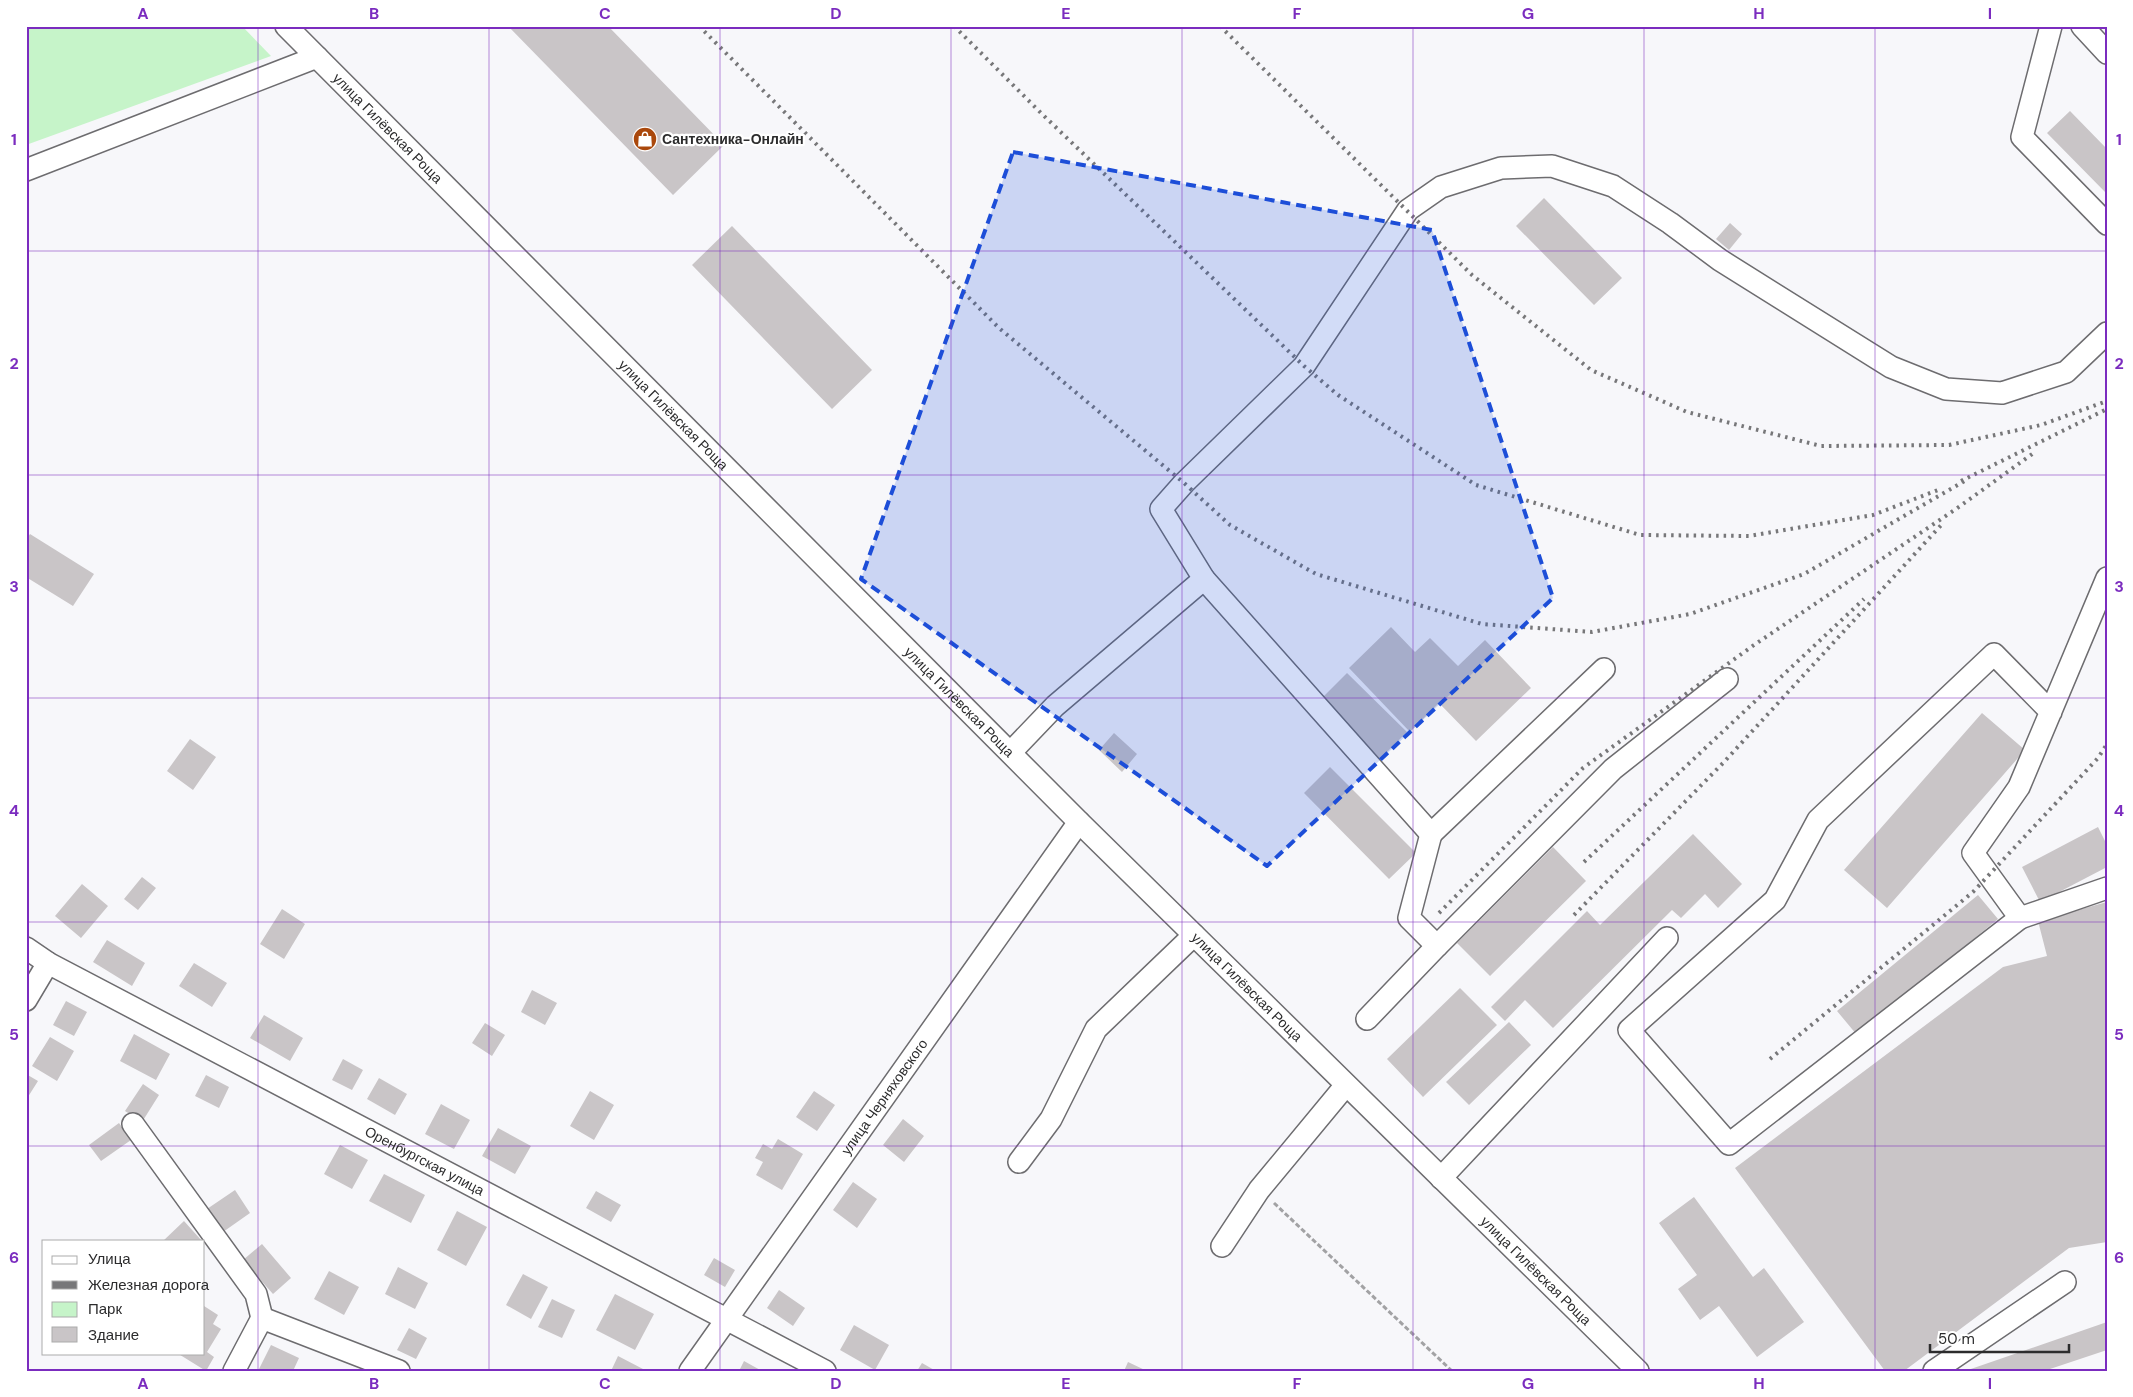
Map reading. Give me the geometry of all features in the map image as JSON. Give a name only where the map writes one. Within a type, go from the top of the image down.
[{"type":"street","name":"улица Гилёвская Роща","points":[[286,26],[1079,822],[1638,1371]]},
{"type":"street","points":[[2051,26],[2022,137],[2107,224]]},
{"type":"street","points":[[2082,26],[2107,53]]},
{"type":"street","points":[[26,170],[316,57]]},
{"type":"street","points":[[1431,834],[1204,579],[1161,509],[1184,483],[1304,366],[1408,210],[1441,187],[1501,168],[1552,166],[1613,186],[1670,223],[1720,260],[1891,367],[1946,389],[2002,393],[2066,372],[2107,333]]},
{"type":"street","points":[[2020,918],[1973,853],[2020,787],[2107,578]]},
{"type":"street","points":[[1011,752],[1055,706],[1204,579]]},
{"type":"street","points":[[2051,712],[1994,654],[1818,820],[1775,900],[1629,1030],[1729,1144],[2020,918],[2107,888]]},
{"type":"street","points":[[1438,946],[1409,918],[1431,834],[1604,670]]},
{"type":"street","points":[[1367,1019],[1613,769],[1728,679]]},
{"type":"street","name":"улица Черняховского","points":[[690,1371],[1079,822]]},
{"type":"street","points":[[1019,1162],[1051,1119],[1096,1029],[1194,935]]},
{"type":"street","points":[[1441,1178],[1667,938]]},
{"type":"street","name":"Оренбургская улица","points":[[26,948],[48,963],[825,1371]]},
{"type":"street","points":[[26,1000],[48,963]]},
{"type":"street","points":[[1222,1246],[1259,1190],[1346,1085]]},
{"type":"street","points":[[133,1124],[256,1294],[262,1318],[234,1371]]},
{"type":"street","points":[[1934,1371],[2064,1282]]},
{"type":"street","points":[[262,1318],[399,1371]]},
{"type":"path","points":[[1259,1190],[1452,1371]]},
{"type":"highlighted area","points":[[1013,152],[1432,230],[1553,598],[1267,866],[861,579]]},
{"type":"green space","points":[[26,26],[242,26],[271,56],[26,145]]},
{"type":"building","points":[[508,26],[608,26],[724,145],[673,195]]},
{"type":"building","points":[[2070,111],[2107,149],[2107,194],[2047,133]]},
{"type":"building","points":[[1544,198],[1622,278],[1594,305],[1516,226]]},
{"type":"building","points":[[1730,223],[1742,234],[1729,250],[1716,239]]},
{"type":"building","points":[[732,226],[872,370],[832,409],[692,265]]},
{"type":"building","points":[[30,534],[94,574],[73,606],[26,577],[26,540]]},
{"type":"building","points":[[1391,627],[1415,652],[1430,638],[1458,666],[1485,640],[1531,688],[1476,741],[1439,703],[1410,732],[1349,668]]},
{"type":"building","points":[[1347,673],[1407,732],[1379,760],[1319,701]]},
{"type":"building","points":[[1982,713],[2025,750],[1887,908],[1844,870]]},
{"type":"building","points":[[1114,733],[1137,754],[1122,772],[1099,750]]},
{"type":"building","points":[[190,739],[216,757],[193,790],[167,771]]},
{"type":"building","points":[[1330,767],[1416,853],[1389,879],[1304,793]]},
{"type":"building","points":[[2098,827],[2107,845],[2107,867],[2040,902],[2022,867]]},
{"type":"building","points":[[1693,834],[1742,884],[1718,908],[1705,894],[1681,918],[1672,910],[1553,1028],[1525,1000],[1505,1021],[1491,1007],[1587,911],[1600,925]]},
{"type":"building","points":[[1553,847],[1586,881],[1490,976],[1457,943]]},
{"type":"building","points":[[142,877],[156,888],[138,910],[124,899]]},
{"type":"building","points":[[82,884],[108,906],[81,938],[55,916]]},
{"type":"building","points":[[1978,895],[1998,919],[1857,1035],[1837,1011]]},
{"type":"building","points":[[2107,902],[2107,1242],[2069,1248],[1904,1371],[1885,1371],[1735,1168],[2003,967],[2047,956],[2038,921]]},
{"type":"building","points":[[282,909],[305,924],[284,959],[260,944]]},
{"type":"building","points":[[107,940],[145,963],[132,986],[93,962]]},
{"type":"building","points":[[194,963],[227,983],[212,1007],[179,986]]},
{"type":"building","points":[[1460,988],[1497,1025],[1423,1097],[1387,1059]]},
{"type":"building","points":[[532,990],[557,1003],[545,1025],[521,1012]]},
{"type":"building","points":[[66,1001],[87,1012],[74,1036],[53,1025]]},
{"type":"building","points":[[264,1015],[303,1038],[290,1061],[250,1038]]},
{"type":"building","points":[[1509,1022],[1531,1045],[1469,1105],[1446,1082]]},
{"type":"building","points":[[485,1023],[505,1035],[492,1056],[472,1043]]},
{"type":"building","points":[[134,1034],[170,1054],[156,1080],[120,1061]]},
{"type":"building","points":[[50,1037],[74,1051],[57,1081],[32,1066]]},
{"type":"building","points":[[343,1059],[363,1070],[352,1090],[332,1080]]},
{"type":"building","points":[[26,1074],[38,1081],[26,1100]]},
{"type":"building","points":[[206,1075],[229,1087],[219,1108],[195,1096]]},
{"type":"building","points":[[379,1078],[407,1094],[395,1115],[367,1099]]},
{"type":"building","points":[[143,1084],[159,1095],[142,1122],[125,1111]]},
{"type":"building","points":[[590,1091],[614,1105],[594,1140],[570,1126]]},
{"type":"building","points":[[814,1091],[835,1105],[817,1131],[796,1117]]},
{"type":"building","points":[[441,1104],[470,1120],[454,1149],[425,1134]]},
{"type":"building","points":[[903,1119],[924,1136],[904,1162],[883,1145]]},
{"type":"building","points":[[119,1123],[131,1140],[101,1161],[89,1145]]},
{"type":"building","points":[[498,1128],[531,1146],[515,1174],[482,1156]]},
{"type":"building","points":[[778,1139],[803,1154],[782,1190],[756,1175],[763,1162],[755,1158],[763,1144],[772,1149]]},
{"type":"building","points":[[340,1145],[368,1160],[352,1189],[324,1174]]},
{"type":"building","points":[[384,1174],[425,1195],[411,1223],[369,1201]]},
{"type":"building","points":[[853,1182],[877,1199],[857,1228],[833,1210]]},
{"type":"building","points":[[235,1190],[250,1213],[223,1232],[207,1209]]},
{"type":"building","points":[[596,1191],[621,1205],[611,1222],[586,1208]]},
{"type":"building","points":[[1694,1197],[1753,1277],[1764,1268],[1804,1322],[1757,1357],[1719,1306],[1700,1320],[1678,1289],[1697,1275],[1659,1223]]},
{"type":"building","points":[[457,1211],[487,1227],[466,1266],[437,1250]]},
{"type":"building","points":[[184,1221],[201,1240],[164,1240]]},
{"type":"building","points":[[262,1244],[291,1278],[273,1294],[243,1260]]},
{"type":"building","points":[[714,1258],[735,1270],[725,1287],[704,1275]]},
{"type":"building","points":[[398,1267],[428,1283],[415,1309],[385,1294]]},
{"type":"building","points":[[329,1271],[359,1287],[344,1315],[314,1299]]},
{"type":"building","points":[[523,1274],[548,1287],[531,1319],[506,1305]]},
{"type":"building","points":[[779,1290],[805,1308],[793,1326],[767,1308]]},
{"type":"building","points":[[615,1294],[654,1314],[635,1350],[596,1330]]},
{"type":"building","points":[[552,1299],[575,1310],[562,1338],[538,1327]]},
{"type":"building","points":[[205,1307],[218,1315],[213,1324],[221,1329],[207,1352],[214,1357],[206,1371],[179,1354],[205,1354]]},
{"type":"building","points":[[2107,1322],[2107,1350],[2044,1371],[1965,1371]]},
{"type":"building","points":[[854,1325],[889,1345],[875,1370],[840,1350]]},
{"type":"building","points":[[409,1328],[427,1338],[416,1359],[397,1350]]},
{"type":"building","points":[[271,1345],[299,1358],[293,1371],[258,1371]]},
{"type":"building","points":[[618,1356],[643,1369],[642,1371],[611,1371]]},
{"type":"building","points":[[744,1361],[762,1371],[739,1371]]},
{"type":"building","points":[[1128,1362],[1147,1371],[1124,1371]]},
{"type":"building","points":[[922,1363],[936,1371],[917,1371]]},
{"type":"railway","points":[[699,26],[999,328],[1184,483],[1230,525],[1316,574],[1482,624],[1592,632],[1690,614],[1804,574],[1968,479]]},
{"type":"railway","points":[[954,26],[1042,114],[1304,366],[1338,395],[1476,485],[1640,535],[1749,536],[1873,515],[1938,490]]},
{"type":"railway","points":[[1220,26],[1472,275],[1591,370],[1687,412],[1821,446],[1949,445],[2041,425],[2107,401]]},
{"type":"railway","points":[[1961,481],[2107,409]]},
{"type":"railway","points":[[1439,913],[1583,768],[1754,645],[1956,509],[2035,452]]},
{"type":"railway","points":[[1574,915],[1724,762],[1944,522]]},
{"type":"railway","points":[[1584,862],[1864,599]]},
{"type":"railway","points":[[1770,1059],[1973,892],[2098,758],[2107,744]]},
{"type":"place","name":"Сантехника-Онлайн","points":[[645,139]]}]
